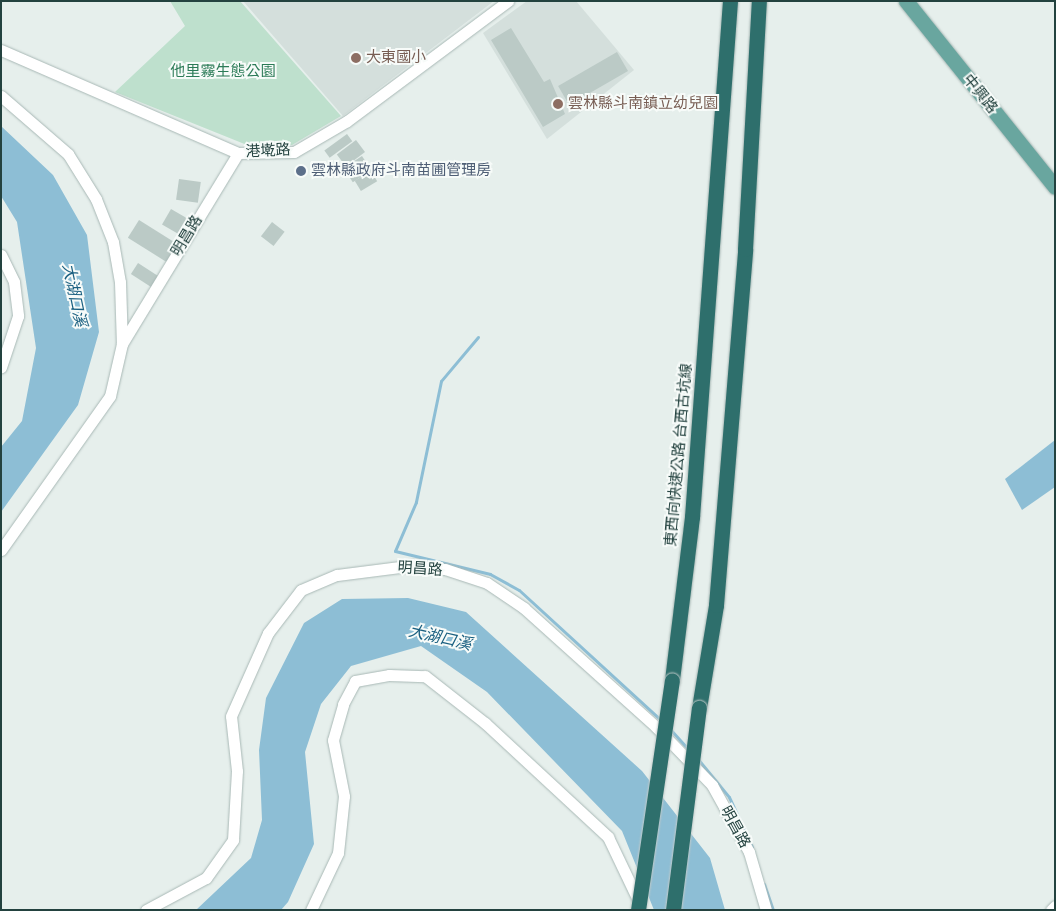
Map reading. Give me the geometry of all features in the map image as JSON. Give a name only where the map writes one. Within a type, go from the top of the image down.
[{"type":"highway","name":"東西向快速公路 台西古坑線","points":[[639,910],[672,680],[692,517],[730,1]]},
{"type":"highway","points":[[673,910],[699,708],[716,604],[745,249],[759,1]]},
{"type":"main road","name":"中興路","points":[[906,1],[1055,187]]},
{"type":"street","name":"港墘路","points":[[1,50],[238,153],[294,152],[322,136],[508,1]]},
{"type":"street","points":[[1,96],[68,154],[96,199],[113,242],[120,282],[122,344]]},
{"type":"street","name":"明昌路","points":[[1,550],[110,396],[122,344],[238,153]]},
{"type":"street","points":[[1,254],[14,282],[18,316],[1,367]]},
{"type":"street","name":"明昌路","points":[[146,910],[206,878],[233,840],[237,771],[231,716],[268,633],[301,590],[337,575],[415,566],[445,569],[487,584],[524,608],[656,727],[712,785],[750,852],[766,910]]},
{"type":"street","points":[[311,910],[338,853],[344,796],[333,740],[343,704],[355,681],[388,675],[425,676],[485,723],[608,837],[639,910]]},
{"type":"street","points":[[1051,910],[1055,906]]},
{"type":"shaded area","name":"大東國小","points":[[243,1],[494,1],[343,116]]},
{"type":"shaded area","name":"雲林縣斗南鎮立幼兒園","points":[[527,1],[576,1],[634,70],[547,139],[483,33]]},
{"type":"green space","name":"他里霧生態公園","points":[[170,1],[240,1],[341,116],[292,145],[247,145],[115,92],[185,26]]},
{"type":"water","name":"大湖口溪","points":[[1,126],[53,175],[87,235],[99,332],[78,405],[1,512],[1,447],[22,421],[36,348],[17,222],[1,196]]},
{"type":"water","points":[[1055,440],[1055,487],[1022,510],[1005,479]]},
{"type":"water","name":"大湖口溪","points":[[408,598],[466,612],[642,771],[710,858],[725,910],[654,910],[622,831],[487,692],[421,646],[351,666],[321,704],[305,752],[314,844],[288,902],[281,910],[196,910],[251,858],[262,820],[259,750],[266,698],[304,623],[342,599]]},
{"type":"building","points":[[511,28],[544,82],[550,79],[565,114],[543,127],[491,40]]},
{"type":"building","points":[[617,52],[628,71],[569,105],[558,86]]},
{"type":"building","points":[[347,134],[352,141],[330,158],[324,150]]},
{"type":"building","points":[[356,140],[365,152],[346,166],[337,154]]},
{"type":"building","points":[[362,156],[371,170],[353,182],[344,168]]},
{"type":"building","points":[[371,171],[377,181],[361,191],[355,181]]},
{"type":"building","points":[[179,179],[201,182],[198,203],[176,200]]},
{"type":"building","points":[[171,209],[188,219],[179,235],[162,225]]},
{"type":"building","points":[[139,220],[179,245],[168,263],[128,238]]},
{"type":"building","points":[[272,222],[285,232],[274,246],[261,236]]},
{"type":"building","points":[[138,263],[158,276],[151,287],[131,274]]},
{"type":"waterway","points":[[478,337],[441,381],[416,502],[395,551],[490,574],[519,590],[660,719]]},
{"type":"waterway","points":[[670,729],[689,750]]},
{"type":"waterway","points":[[697,758],[729,797],[752,847]]},
{"type":"waterway","points":[[764,884],[773,910]]},
{"type":"place","name":"大東國小","points":[[356,58]]},
{"type":"place","name":"雲林縣斗南鎮立幼兒園","points":[[558,104]]},
{"type":"place","name":"雲林縣政府斗南苗圃管理房","points":[[301,171]]}]
